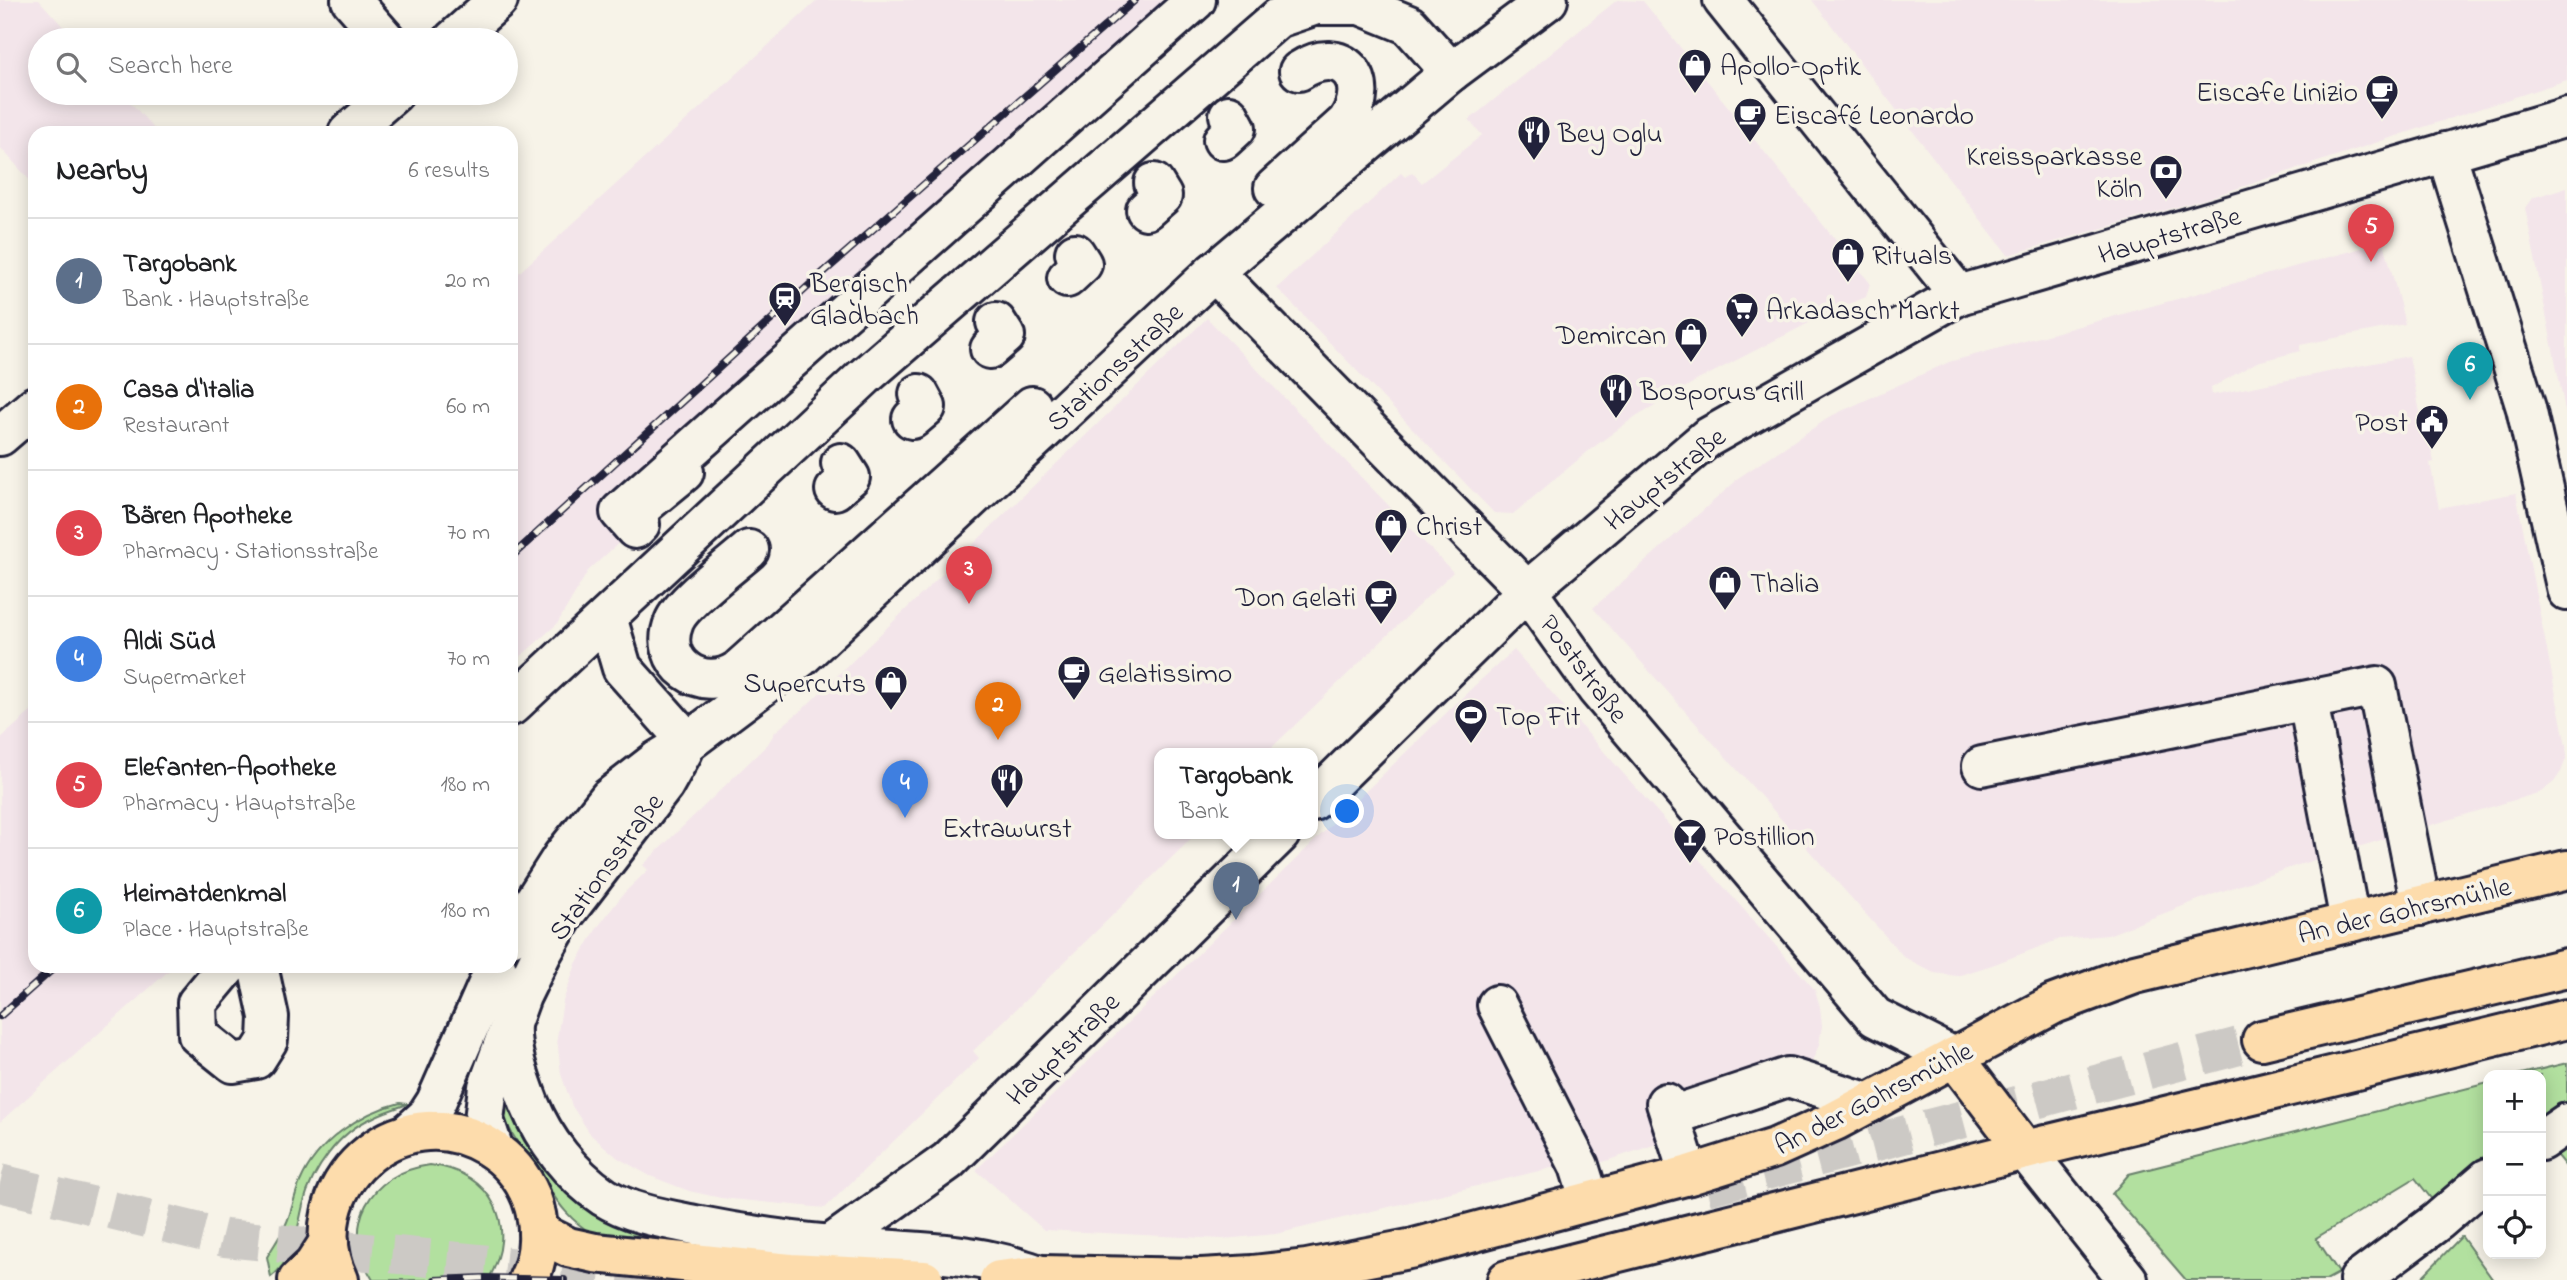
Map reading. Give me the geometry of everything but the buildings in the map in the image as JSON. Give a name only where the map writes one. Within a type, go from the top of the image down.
[{"type":"main road","name":"An der Gohrsmühle","points":[[999,1280],[1041,1275],[1201,1278],[1253,1275],[1307,1269],[1414,1248],[1689,1175],[1793,1141],[2054,1004],[2135,974],[2567,870]]},
{"type":"main road","points":[[2262,1040],[2567,968]]},
{"type":"main road","points":[[1507,1280],[2025,1150],[2567,1019]]},
{"type":"main road","points":[[1954,1057],[2025,1150]]},
{"type":"main road","points":[[339,1280],[329,1242],[333,1206],[349,1174],[374,1149],[407,1134],[437,1130],[467,1136],[494,1150],[514,1169],[529,1192],[538,1232],[537,1251],[528,1280]]},
{"type":"main road","points":[[538,1232],[568,1247],[595,1253],[790,1273],[924,1280]]},
{"type":"main road","points":[[298,1280],[314,1265],[329,1242]]},
{"type":"street","points":[[351,0],[376,28]]},
{"type":"street","points":[[466,28],[498,0]]},
{"type":"street","name":"Stationsstraße","points":[[518,926],[562,857],[609,798],[800,658],[1214,272],[1451,72],[1548,0]]},
{"type":"street","points":[[1723,0],[1959,295]]},
{"type":"street","points":[[518,700],[872,370],[1278,18],[1316,5],[1360,5],[1409,25],[1451,72]]},
{"type":"street","points":[[1156,72],[1152,67],[1195,15]]},
{"type":"street","points":[[684,472],[634,513],[640,524],[635,529],[620,512],[1195,15]]},
{"type":"street","points":[[750,550],[674,620],[670,637],[673,653],[681,666],[693,676],[709,681],[726,678],[737,671],[1347,122],[1355,111],[1359,97],[1357,85],[1350,72],[1340,62],[1325,59],[1311,63],[1299,71]]},
{"type":"street","points":[[356,126],[380,105]]},
{"type":"street","name":"Hauptstraße","points":[[1318,797],[1527,591],[1707,438],[1959,295],[2567,117]]},
{"type":"street","points":[[2446,152],[2526,408],[2567,591]]},
{"type":"street","name":"Poststraße","points":[[1214,272],[1527,591],[1597,689],[1875,1017],[1954,1057]]},
{"type":"street","points":[[0,436],[28,412]]},
{"type":"street","points":[[607,617],[622,668],[688,742]]},
{"type":"street","points":[[1982,766],[2377,687],[2421,906]]},
{"type":"street","points":[[2308,701],[2350,922]]},
{"type":"street","name":"Stationsstraße","points":[[494,1150],[484,1121],[488,1087],[511,1021],[542,953],[564,915],[663,785],[688,742]]},
{"type":"street","name":"Hauptstraße","points":[[830,1245],[948,1161],[1275,839]]},
{"type":"street","points":[[222,973],[197,1003],[198,1035],[233,1063],[256,1059],[268,1040],[269,1017],[260,973]]},
{"type":"street","points":[[407,1134],[427,1116],[436,1102],[493,973]]},
{"type":"street","points":[[1497,1005],[1579,1166],[1590,1201]]},
{"type":"street","name":"An der Gohrsmühle","points":[[511,1021],[511,1038],[517,1066],[538,1121],[556,1152],[572,1170],[606,1198],[652,1216],[715,1229],[830,1245],[971,1258],[1041,1275]]},
{"type":"street","points":[[1689,1175],[1668,1110],[1788,1077],[1869,1103]]},
{"type":"street","points":[[2546,1138],[2567,1123]]},
{"type":"street","points":[[2025,1150],[2128,1280]]},
{"type":"street","points":[[2359,1280],[2438,1221],[2483,1182]]},
{"type":"shaded area","points":[[0,0],[39,0],[64,28],[28,28],[28,105],[133,105],[152,126],[28,126],[28,178],[0,147]]},
{"type":"shaded area","points":[[818,0],[1189,0],[619,511],[634,529],[588,571],[557,624],[518,659],[518,274]]},
{"type":"shaded area","points":[[1617,0],[1643,1],[1870,283],[1866,297],[1828,313],[1696,381],[1636,416],[1591,449],[1513,514],[1494,513],[1277,288],[1401,173],[1405,177],[1412,172],[1422,183],[1482,135],[1469,120]]},
{"type":"shaded area","points":[[1812,0],[2567,0],[2567,80],[2205,199],[2008,255]]},
{"type":"shaded area","points":[[2567,187],[2567,420],[2525,208],[2532,198]]},
{"type":"shaded area","points":[[2384,242],[2405,324],[2300,345],[2300,351],[2257,362],[2211,388],[2212,395],[2409,356],[2426,443],[2430,443],[2434,462],[2430,463],[2439,508],[2516,493],[2567,756],[2554,782],[2541,792],[2298,865],[2108,935],[2060,939],[1957,976],[1934,973],[1904,957],[1593,608],[1735,480],[1833,415],[1949,362]]},
{"type":"shaded area","points":[[1207,318],[1453,572],[1271,748],[1154,748],[1154,839],[1191,839],[973,1051],[979,1058],[825,1208],[721,1198],[689,1191],[650,1176],[618,1158],[591,1135],[572,1106],[561,1074],[557,1038],[563,1001],[576,964],[597,928],[624,893],[648,870],[643,865],[768,744],[775,732],[805,707]]},
{"type":"shaded area","points":[[1514,650],[1815,990],[1822,1026],[1819,1045],[1811,1064],[1800,1079],[1770,1103],[1746,1114],[1597,1164],[1593,1158],[1276,1234],[1223,1239],[1044,1230],[976,1170],[1318,839]]},
{"type":"shaded area","points":[[28,714],[28,973],[166,973],[0,1122],[0,739]]},
{"type":"green space","points":[[2567,1063],[2567,1168],[2553,1151],[2546,1156],[2546,1070],[2538,1070]]},
{"type":"green space","points":[[2483,1084],[2483,1196],[2437,1206],[2415,1178],[2316,1238],[2339,1273],[2326,1280],[2186,1280],[2112,1194],[2129,1174]]},
{"type":"green space","points":[[504,1094],[520,1128],[545,1164],[773,1259],[595,1236],[560,1205],[515,1139],[500,1107]]},
{"type":"green space","points":[[400,1103],[407,1104],[360,1124],[328,1154],[307,1192],[290,1253],[271,1277],[267,1257],[286,1224],[300,1182],[317,1154],[341,1131],[355,1122]]},
{"type":"green space","points":[[430,1165],[452,1169],[470,1178],[484,1190],[494,1205],[500,1222],[501,1241],[497,1260],[488,1280],[373,1280],[363,1260],[359,1240],[360,1222],[366,1205],[376,1191],[391,1179],[409,1170]]},
{"type":"green space","points":[[2461,1237],[2493,1280],[2419,1280]]},
{"type":"tunnel","points":[[1706,1187],[2262,1040]]},
{"type":"tunnel","points":[[0,1183],[225,1238],[651,1280]]},
{"type":"railway","points":[[518,551],[825,271],[1135,0]]},
{"type":"railway","points":[[0,1016],[48,973]]},
{"type":"railway","points":[[435,1280],[564,1280]]},
{"type":"place","name":"Apollo-Optik","points":[[1695,95]]},
{"type":"place","name":"Eiscafe Linizio","points":[[2382,121]]},
{"type":"place","name":"Eiscafé Leonardo","points":[[1750,144]]},
{"type":"place","name":"Bey Oglu","points":[[1534,162]]},
{"type":"place","name":"Kreissparkasse Köln","points":[[2166,201]]},
{"type":"place","name":"Elefanten-Apotheke","points":[[2371,262]]},
{"type":"place","name":"Rituals","points":[[1848,284]]},
{"type":"place","name":"Bergisch Gladbach","points":[[785,328]]},
{"type":"place","name":"Arkadasch Markt","points":[[1742,339]]},
{"type":"place","name":"Demircan","points":[[1691,364]]},
{"type":"place","name":"Heimatdenkmal","points":[[2470,400]]},
{"type":"place","name":"Bosporus Grill","points":[[1616,420]]},
{"type":"place","name":"Post","points":[[2432,451]]},
{"type":"place","name":"Christ","points":[[1391,555]]},
{"type":"place","name":"Bären Apotheke","points":[[969,604]]},
{"type":"place","name":"Thalia","points":[[1725,612]]},
{"type":"place","name":"Don Gelati","points":[[1381,626]]},
{"type":"place","name":"Gelatissimo","points":[[1074,702]]},
{"type":"place","name":"Supercuts","points":[[891,712]]},
{"type":"place","name":"Casa d'Italia","points":[[998,740]]},
{"type":"place","name":"Top Fit","points":[[1471,745]]},
{"type":"place","name":"Extrawurst","points":[[1007,810]]},
{"type":"place","name":"Aldi Süd","points":[[905,818]]},
{"type":"place","name":"Postillion","points":[[1690,865]]},
{"type":"place","name":"Targobank","points":[[1236,920]]}]
